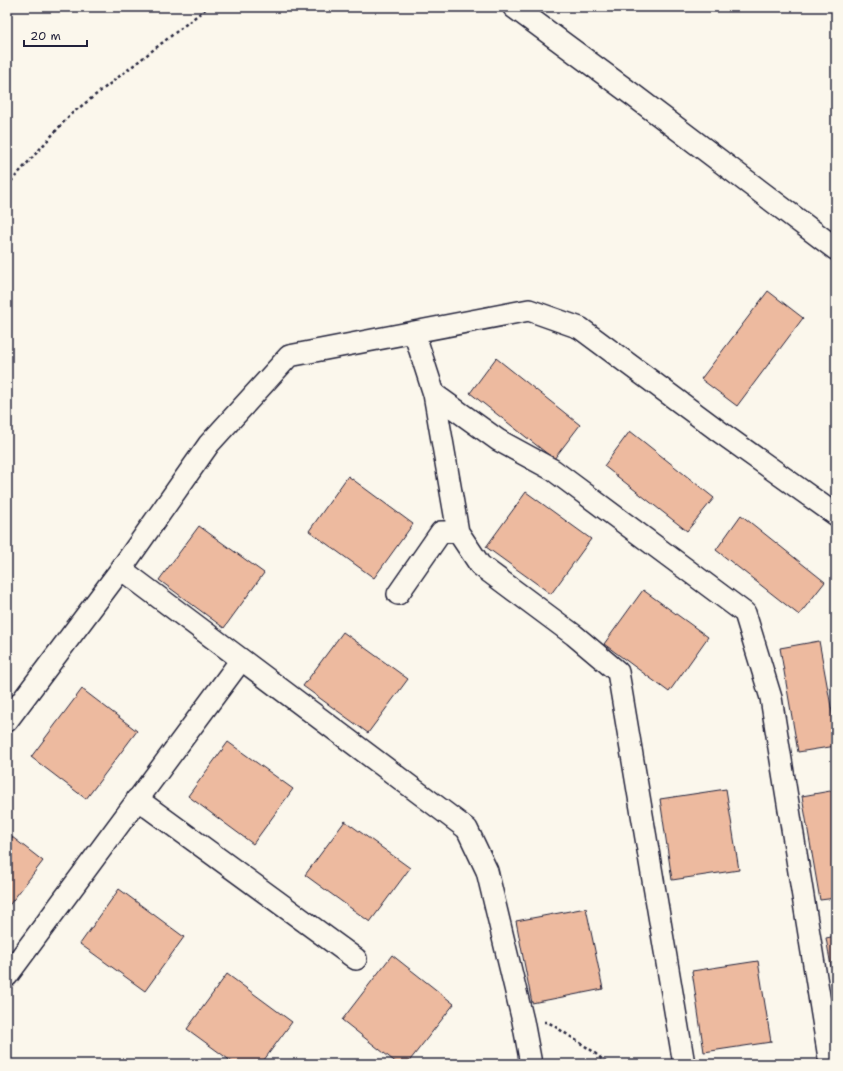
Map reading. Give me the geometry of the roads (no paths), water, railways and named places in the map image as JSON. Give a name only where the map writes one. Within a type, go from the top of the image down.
[{"type":"street","points":[[522,9],[836,249]]},
{"type":"street","points":[[7,721],[121,569],[209,444],[289,356],[529,310],[580,328],[836,515]]},
{"type":"street","points":[[414,332],[434,394],[458,532],[480,565],[574,635],[618,672],[684,1064]]},
{"type":"street","points":[[434,394],[498,440],[553,470],[745,613],[771,698],[830,1064]]},
{"type":"street","points":[[398,594],[441,532],[458,532]]},
{"type":"street","points":[[121,569],[467,829],[487,871],[523,1021],[531,1064]]},
{"type":"street","points":[[7,976],[241,660]]},
{"type":"street","points":[[137,799],[356,959]]}]
